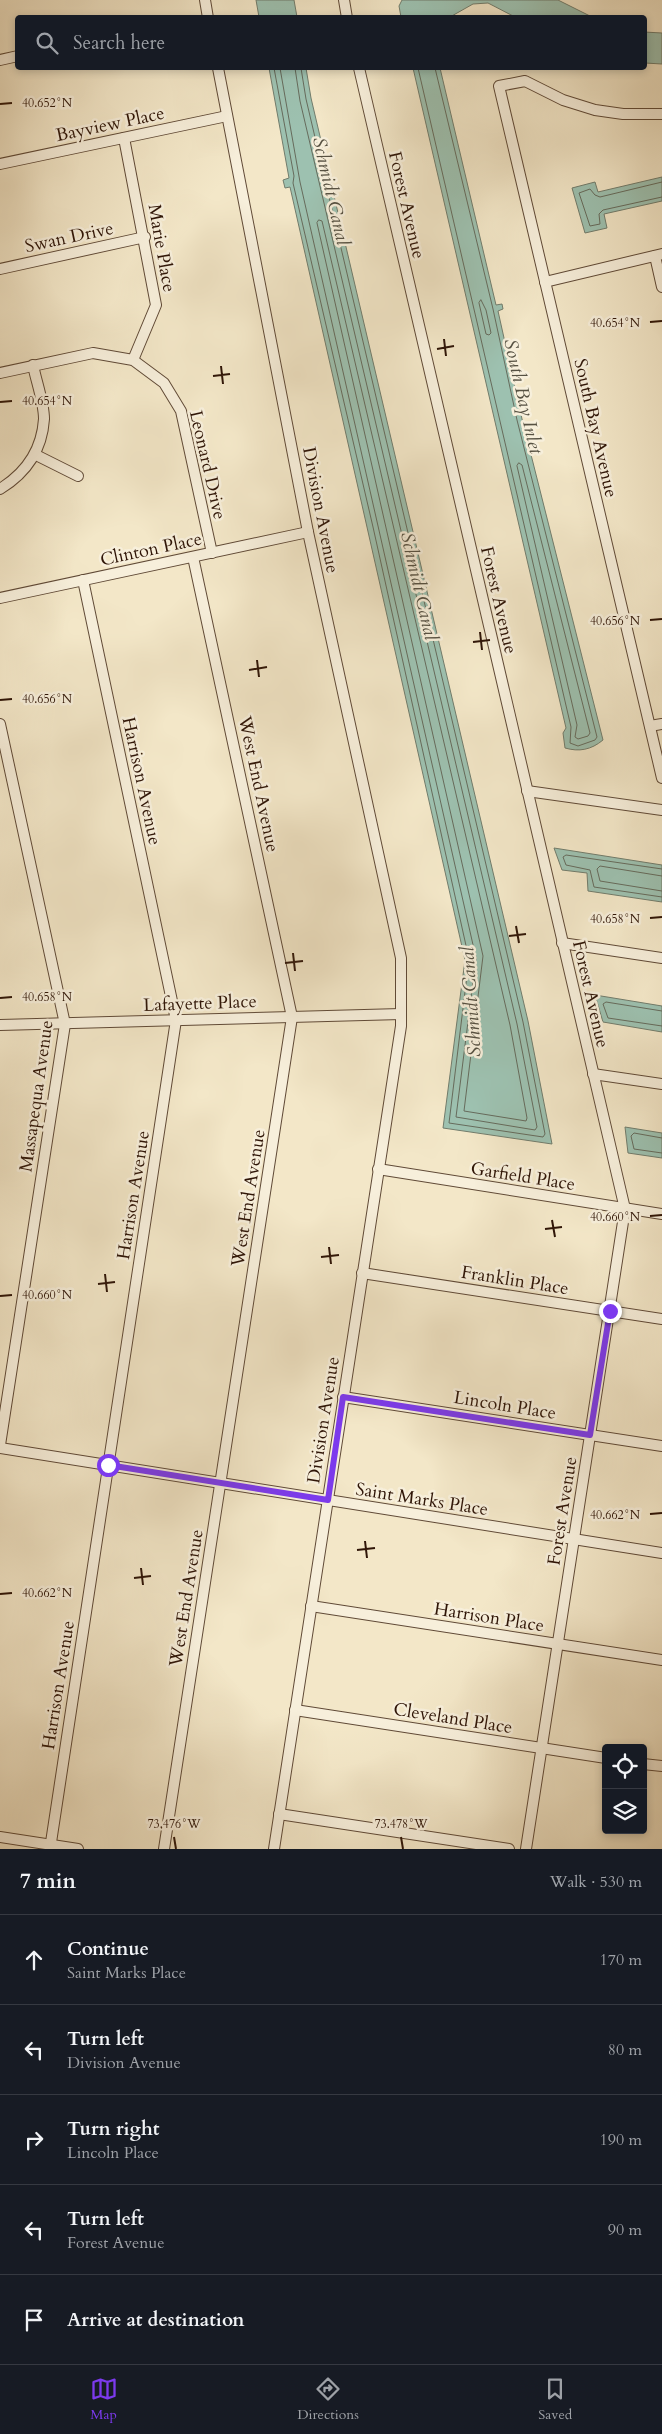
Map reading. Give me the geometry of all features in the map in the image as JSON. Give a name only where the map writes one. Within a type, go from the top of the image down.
[{"type":"street","points":[[205,0],[206,15]]},
{"type":"street","points":[[345,2],[347,15]]},
{"type":"street","points":[[0,60],[15,57]]},
{"type":"street","name":"Division Avenue","points":[[218,70],[308,532],[401,958],[400,1026],[274,1849]]},
{"type":"street","name":"Forest Avenue","points":[[359,70],[526,791],[625,1209],[526,1849]]},
{"type":"street","name":"South Bay Avenue","points":[[662,114],[622,114],[596,110],[563,100],[525,81],[498,86],[662,778]]},
{"type":"street","name":"Bayview Place","points":[[0,164],[227,116]]},
{"type":"street","name":"Marie Place","points":[[124,138],[145,237],[156,306],[133,360]]},
{"type":"street","name":"Swan Drive","points":[[0,269],[145,237]]},
{"type":"street","points":[[545,282],[658,255],[662,287]]},
{"type":"street","name":"Leonard Drive","points":[[0,373],[94,353],[133,360],[164,383],[181,410],[212,553]]},
{"type":"street","points":[[0,489],[15,480],[36,455],[44,418],[33,365]]},
{"type":"street","points":[[36,455],[78,476]]},
{"type":"street","name":"Clinton Place","points":[[0,598],[308,532]]},
{"type":"street","name":"West End Avenue","points":[[164,1849],[292,1017],[193,557]]},
{"type":"street","name":"Harrison Avenue","points":[[50,1847],[176,1020],[83,580]]},
{"type":"street","name":"Massapequa Avenue","points":[[0,724],[65,1024],[0,1447]]},
{"type":"street","points":[[650,726],[662,724]]},
{"type":"street","points":[[526,791],[662,810]]},
{"type":"street","points":[[562,943],[662,958]]},
{"type":"street","name":"Lafayette Place","points":[[0,1025],[401,1014]]},
{"type":"street","points":[[593,1074],[662,1084]]},
{"type":"street","name":"Garfield Place","points":[[378,1169],[662,1214]]},
{"type":"street","name":"Franklin Place","points":[[362,1273],[662,1319]]},
{"type":"street","name":"Lincoln Place","points":[[343,1397],[662,1446]]},
{"type":"street","name":"Saint Marks Place","points":[[0,1447],[662,1553]]},
{"type":"street","name":"Harrison Place","points":[[311,1606],[662,1660]]},
{"type":"street","name":"Cleveland Place","points":[[295,1710],[602,1757]]},
{"type":"street","points":[[647,1764],[662,1766]]},
{"type":"street","points":[[279,1814],[509,1849]]},
{"type":"street","points":[[0,1837],[50,1847],[78,1849]]},
{"type":"water","points":[[256,0],[294,0],[297,15],[259,15]]},
{"type":"water","points":[[402,0],[558,0],[588,15],[511,15],[488,3],[473,4],[454,15],[401,15],[399,6]]},
{"type":"water","points":[[647,32],[662,33],[662,64],[647,63]]},
{"type":"water","name":"Schmidt Canal","points":[[269,70],[306,70],[311,98],[528,1021],[552,1144],[443,1128],[465,960],[290,187],[285,188],[283,180],[289,178]]},
{"type":"water","points":[[413,70],[440,70],[496,305],[502,304],[503,309],[498,311],[522,419],[603,740],[585,749],[565,748],[563,733],[566,728]]},
{"type":"water","points":[[662,177],[662,201],[604,214],[607,228],[585,233],[572,188],[595,182],[598,192]]},
{"type":"water","points":[[554,848],[662,865],[662,902],[588,891],[587,873],[562,870]]},
{"type":"water","points":[[595,995],[662,1006],[662,1032],[603,1022]]},
{"type":"water","points":[[625,1127],[662,1133],[662,1158],[628,1153]]},
{"type":"route","points":[[108,1465],[328,1500],[343,1397],[590,1435],[610,1311]]},
{"type":"water label","name":"South Bay Inlet","points":[[524,396]]}]
